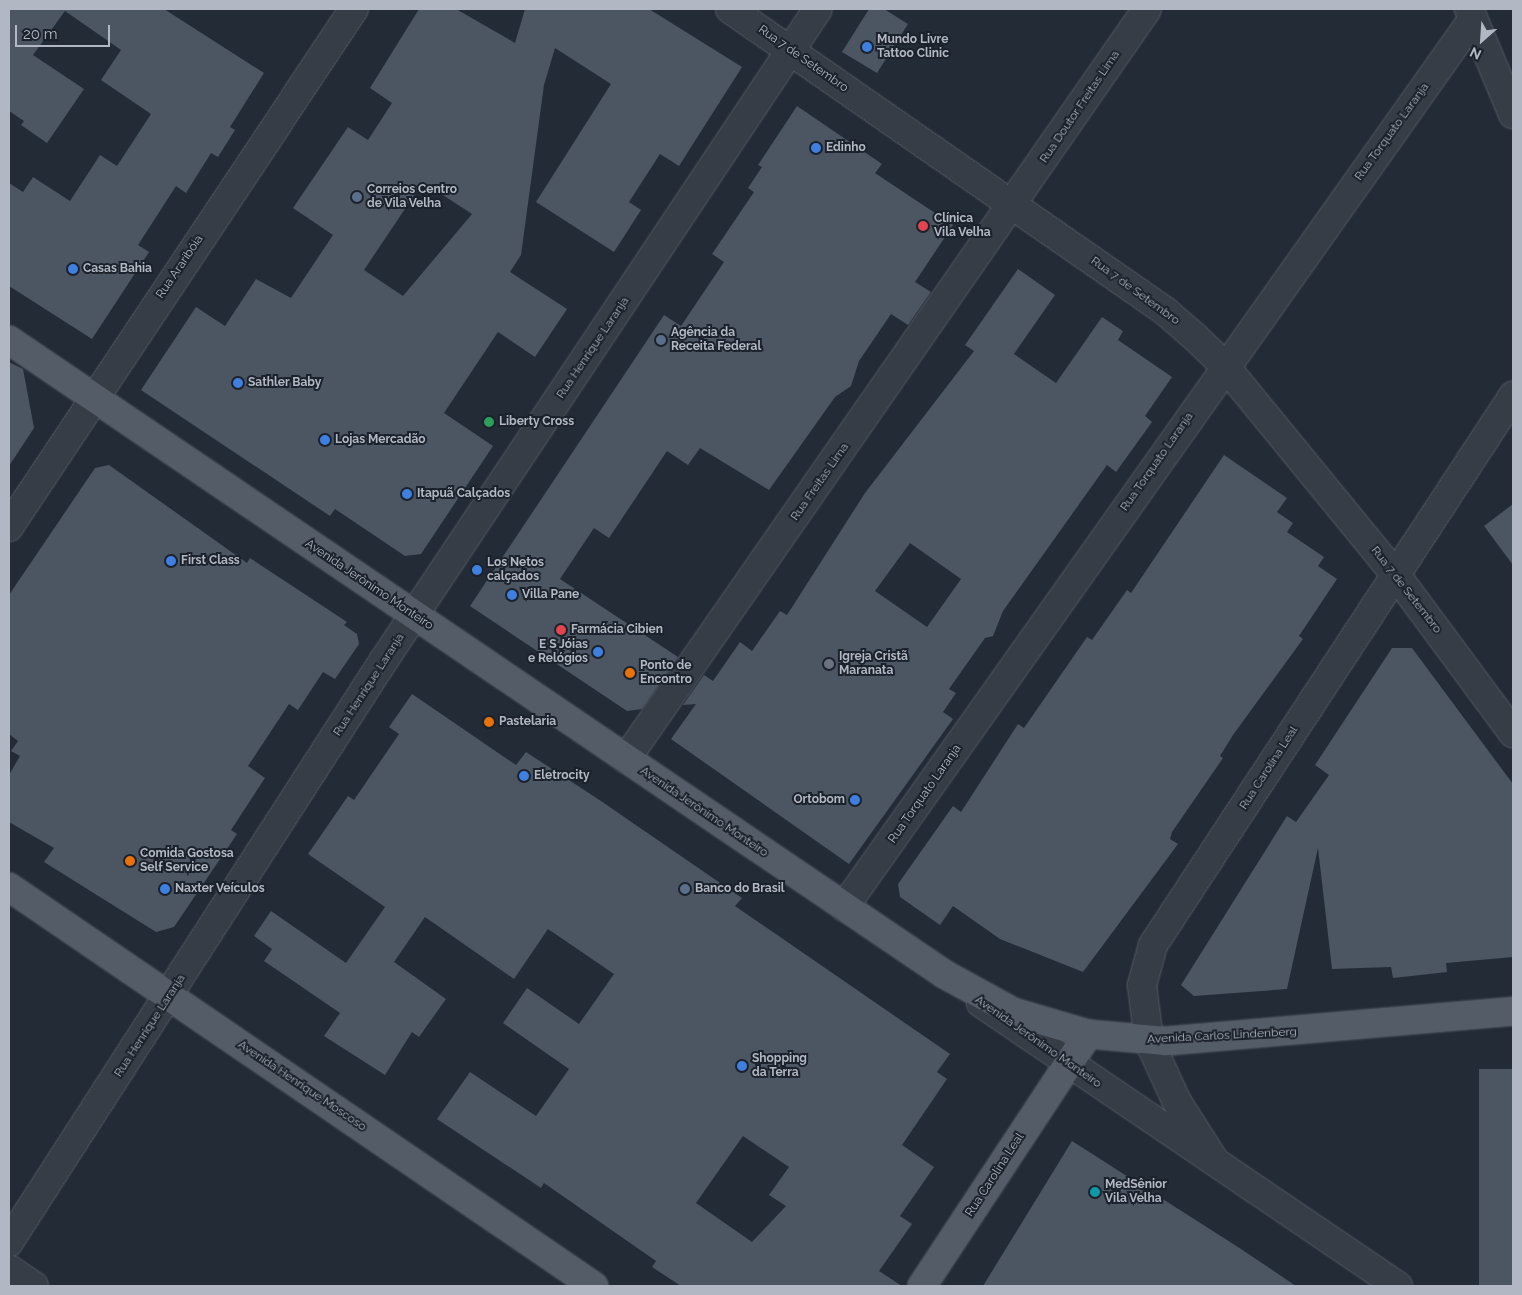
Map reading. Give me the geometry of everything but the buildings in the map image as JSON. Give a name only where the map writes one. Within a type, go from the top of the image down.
[{"type":"main road","name":"Avenida Jerônimo Monteiro","points":[[9,340],[944,974]]},
{"type":"main road","name":"Avenida Henrique Moscoso","points":[[9,887],[594,1286]]},
{"type":"main road","name":"Avenida Carlos Lindenberg","points":[[944,974],[1013,1012],[1088,1034],[1149,1040],[1281,1034],[1513,1011]]},
{"type":"main road","name":"Rua Carolina Leal","points":[[922,1286],[1088,1034]]},
{"type":"street","name":"Rua Araribóia","points":[[9,527],[93,397],[354,9]]},
{"type":"street","name":"Rua 7 de Setembro","points":[[730,9],[1165,311],[1224,365],[1396,574],[1513,733]]},
{"type":"street","name":"Rua Henrique Laranja","points":[[9,1242],[415,616],[818,9]]},
{"type":"street","name":"Rua Doutor Freitas Lima","points":[[1013,205],[1148,9]]},
{"type":"street","points":[[1471,14],[1513,114]]},
{"type":"street","name":"Rua Torquato Laranja","points":[[844,907],[1471,14]]},
{"type":"street","name":"Rua Freitas Lima","points":[[626,759],[1013,205]]},
{"type":"street","name":"Rua Carolina Leal","points":[[1214,1160],[1177,1102],[1149,1040],[1142,985],[1153,945],[1513,396]]},
{"type":"street","name":"Avenida Jerônimo Monteiro","points":[[944,974],[1068,1064],[1214,1160],[1398,1286]]},
{"type":"street","points":[[9,1269],[34,1286]]},
{"type":"place","name":"Mundo Livre Tattoo Clinic","points":[[867,47]]},
{"type":"place","name":"Edinho","points":[[816,148]]},
{"type":"place","name":"Correios Centro de Vila Velha","points":[[357,197]]},
{"type":"place","name":"Clínica Vila Velha","points":[[923,226]]},
{"type":"place","name":"Casas Bahia","points":[[73,269]]},
{"type":"place","name":"Agência da Receita Federal","points":[[661,340]]},
{"type":"place","name":"Sathler Baby","points":[[238,383]]},
{"type":"place","name":"Liberty Cross","points":[[489,422]]},
{"type":"place","name":"Lojas Mercadão","points":[[325,440]]},
{"type":"place","name":"Itapuã Calçados","points":[[407,494]]},
{"type":"place","name":"First Class","points":[[171,561]]},
{"type":"place","name":"Los Netos calçados","points":[[477,570]]},
{"type":"place","name":"Villa Pane","points":[[512,595]]},
{"type":"place","name":"Farmácia Cibien","points":[[561,630]]},
{"type":"place","name":"E S Jóias e Relógios","points":[[598,652]]},
{"type":"place","name":"Igreja Cristã Maranata","points":[[829,664]]},
{"type":"place","name":"Ponto de Encontro","points":[[630,673]]},
{"type":"place","name":"Pastelaria","points":[[489,722]]},
{"type":"place","name":"Eletrocity","points":[[524,776]]},
{"type":"place","name":"Ortobom","points":[[855,800]]},
{"type":"place","name":"Comida Gostosa Self Service","points":[[130,861]]},
{"type":"place","name":"Naxter Veículos","points":[[165,889]]},
{"type":"place","name":"Banco do Brasil","points":[[685,889]]},
{"type":"place","name":"Shopping da Terra","points":[[742,1066]]},
{"type":"place","name":"MedSênior Vila Velha","points":[[1095,1192]]}]
